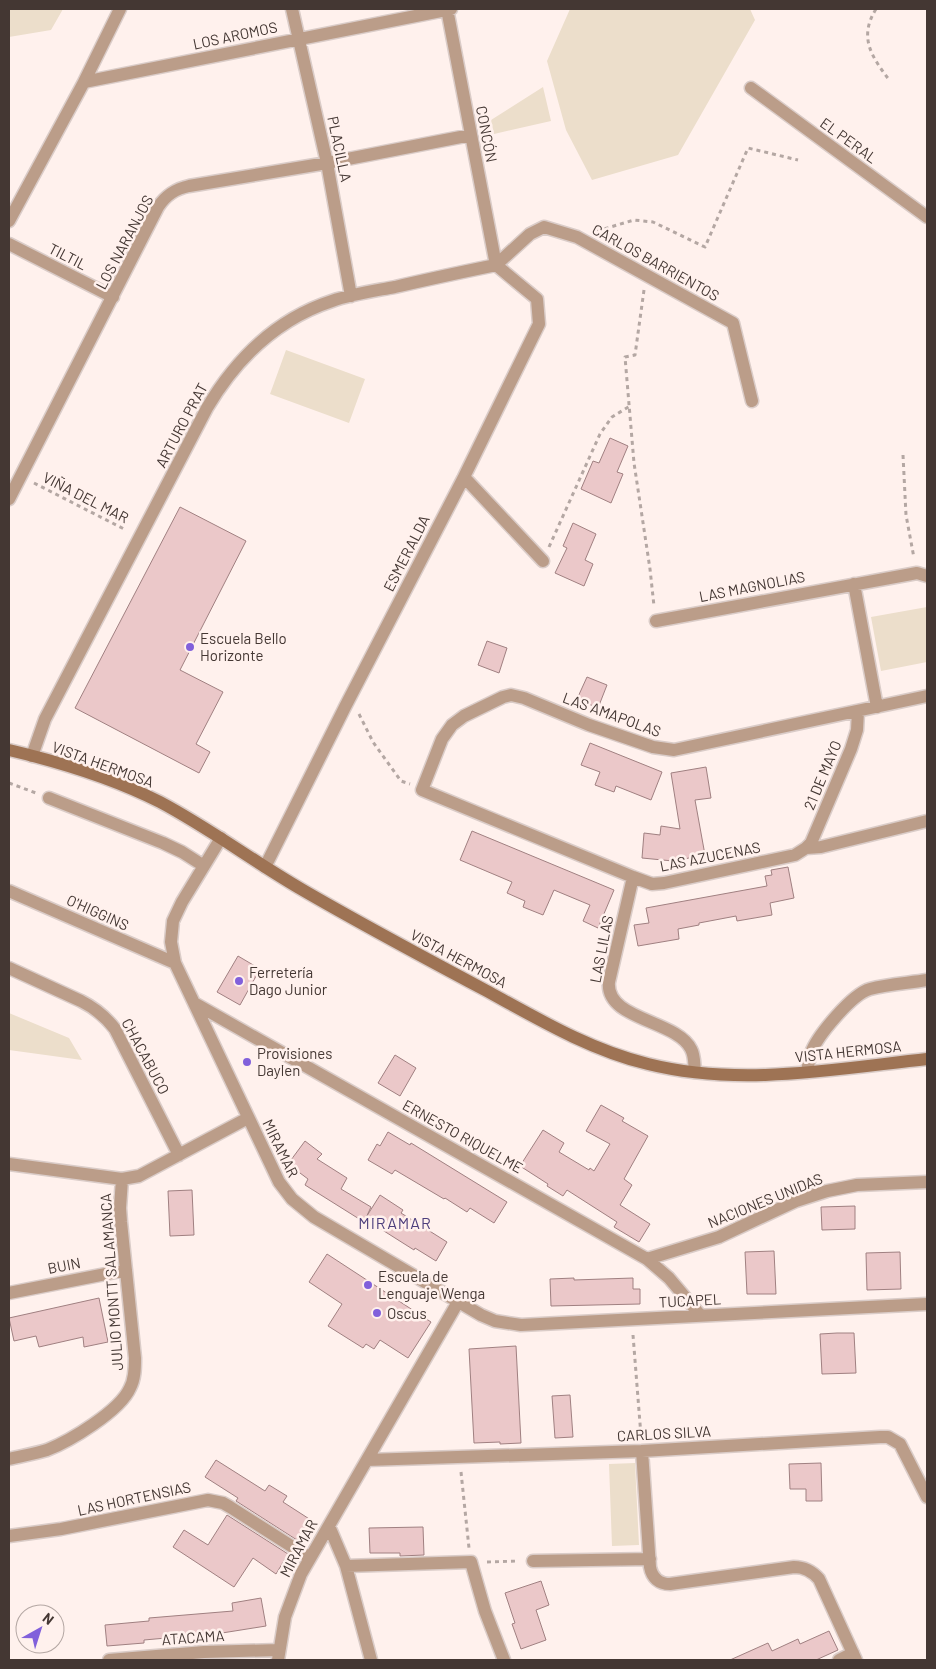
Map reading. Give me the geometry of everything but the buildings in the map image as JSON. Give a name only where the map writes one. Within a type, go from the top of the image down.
[{"type":"main road","name":"VISTA HERMOSA","points":[[9,750],[92,774],[180,813],[265,867],[379,933],[574,1038],[611,1053],[672,1069],[756,1075],[808,1072],[927,1059]]},
{"type":"street","points":[[9,221],[84,82],[120,9]]},
{"type":"street","name":"PLACILLA","points":[[292,9],[327,163],[351,296]]},
{"type":"street","name":"LOS AROMOS","points":[[84,82],[448,9]]},
{"type":"street","name":"CONCÓN","points":[[448,9],[496,265]]},
{"type":"street","name":"EL PERAL","points":[[751,88],[927,218]]},
{"type":"street","name":"LOS NARANJOS","points":[[9,499],[114,297],[158,207],[170,193],[179,188],[189,186],[327,163],[471,134]]},
{"type":"street","name":"CARLOS BARRIENTOS","points":[[496,265],[530,234],[544,227],[577,237],[733,323],[752,401]]},
{"type":"street","name":"TILTIL","points":[[9,244],[114,297]]},
{"type":"street","name":"ARTURO PRAT","points":[[32,756],[45,719],[207,408],[246,354],[279,327],[315,308],[351,296],[496,265]]},
{"type":"street","name":"ESMERALDA","points":[[265,867],[345,706],[464,477],[539,324],[537,299],[496,265]]},
{"type":"street","points":[[464,477],[543,561]]},
{"type":"street","name":"LAS MAGNOLIAS","points":[[656,621],[854,584],[922,574]]},
{"type":"street","points":[[854,584],[877,707]]},
{"type":"street","name":"LAS AMAPOLAS","points":[[422,790],[442,738],[452,725],[472,713],[511,696],[524,698],[588,725],[653,747],[666,749],[682,748],[927,696]]},
{"type":"street","name":"21 DE MAYO","points":[[806,848],[811,843],[851,749],[857,730],[858,711]]},
{"type":"street","name":"LAS AZUCENAS","points":[[422,790],[633,878],[652,884],[664,884],[795,855],[806,848],[821,847],[927,821]]},
{"type":"street","points":[[50,798],[163,843],[204,866]]},
{"type":"street","name":"MIRAMAR","points":[[221,838],[177,911],[173,921],[171,942],[175,963],[279,1182],[284,1191],[302,1209],[458,1302],[301,1574],[289,1605],[279,1655]]},
{"type":"street","name":"LAS LILAS","points":[[633,878],[609,982],[610,996],[622,1008],[673,1033],[687,1044],[694,1056],[695,1072]]},
{"type":"street","name":"O'HIGGINS","points":[[9,891],[175,963]]},
{"type":"street","name":"CHACABUCO","points":[[9,968],[91,1006],[108,1020],[115,1029],[180,1155]]},
{"type":"street","points":[[808,1072],[808,1063],[815,1045],[846,1006],[858,995],[870,989],[927,980]]},
{"type":"street","name":"ERNESTO RIQUELME","points":[[194,1003],[647,1259],[669,1278],[701,1316]]},
{"type":"street","points":[[9,1164],[122,1179],[139,1176],[248,1118]]},
{"type":"street","name":"JULIO MONTT SALAMANCA","points":[[9,1459],[33,1454],[61,1443],[108,1413],[124,1398],[134,1379],[135,1368],[120,1208],[122,1179]]},
{"type":"street","name":"NACIONES UNIDAS","points":[[647,1259],[719,1237],[796,1201],[827,1191],[858,1185],[927,1182]]},
{"type":"street","name":"BUIN","points":[[9,1293],[126,1270]]},
{"type":"street","name":"TUCAPEL","points":[[458,1302],[481,1315],[508,1324],[521,1325],[927,1304]]},
{"type":"street","name":"CARLOS SILVA","points":[[367,1460],[642,1451],[888,1437],[895,1440],[904,1450],[927,1497]]},
{"type":"street","points":[[642,1451],[650,1559],[653,1576],[656,1580],[665,1584],[794,1567],[810,1571],[819,1579],[855,1657],[839,1660]]},
{"type":"street","name":"LAS HORTENSIAS","points":[[9,1536],[61,1529],[208,1500],[223,1503],[310,1558]]},
{"type":"street","points":[[329,1526],[346,1566],[370,1660]]},
{"type":"street","points":[[533,1561],[650,1559]]},
{"type":"street","points":[[346,1566],[471,1562],[485,1611],[504,1660]]},
{"type":"street","name":"ATACAMA","points":[[109,1660],[212,1652],[279,1655]]},
{"type":"path","points":[[876,9],[868,27],[869,47],[875,61],[890,81]]},
{"type":"path","points":[[577,237],[634,220],[652,222],[704,247],[748,148],[798,160]]},
{"type":"path","points":[[646,274],[634,356],[625,357],[634,463],[656,621]]},
{"type":"path","points":[[543,561],[600,434],[612,417],[630,406]]},
{"type":"path","points":[[903,455],[908,529],[922,574]]},
{"type":"path","name":"VIÑA DEL MAR","points":[[21,476],[140,537]]},
{"type":"path","points":[[345,706],[360,715],[373,742],[401,781],[422,790]]},
{"type":"path","points":[[9,783],[50,798]]},
{"type":"path","points":[[632,1319],[642,1451]]},
{"type":"path","points":[[460,1457],[464,1512],[471,1562]]},
{"type":"path","points":[[487,1561],[533,1561]]},
{"type":"shaded area","points":[[9,9],[63,9],[51,30],[9,37]]},
{"type":"shaded area","points":[[570,9],[750,9],[755,20],[678,155],[592,180],[566,130],[547,61]]},
{"type":"shaded area","points":[[543,87],[551,121],[494,134],[491,120]]},
{"type":"shaded area","points":[[286,350],[365,379],[349,423],[270,394]]},
{"type":"shaded area","points":[[927,607],[927,662],[881,671],[871,617]]},
{"type":"shaded area","points":[[9,1013],[69,1038],[82,1060],[9,1050]]},
{"type":"shaded area","points":[[635,1463],[639,1545],[612,1546],[609,1464]]},
{"type":"place","name":"Escuela Bello Horizonte","points":[[190,647]]},
{"type":"place","name":"Ferretería Dago Junior","points":[[239,981]]},
{"type":"place","name":"Provisiones Daylen","points":[[247,1062]]},
{"type":"place","name":"Escuela de Lenguaje Wenga","points":[[368,1285]]},
{"type":"place","name":"Oscus","points":[[377,1313]]},
{"type":"district","name":"MIRAMAR","points":[[395,1222]]}]
